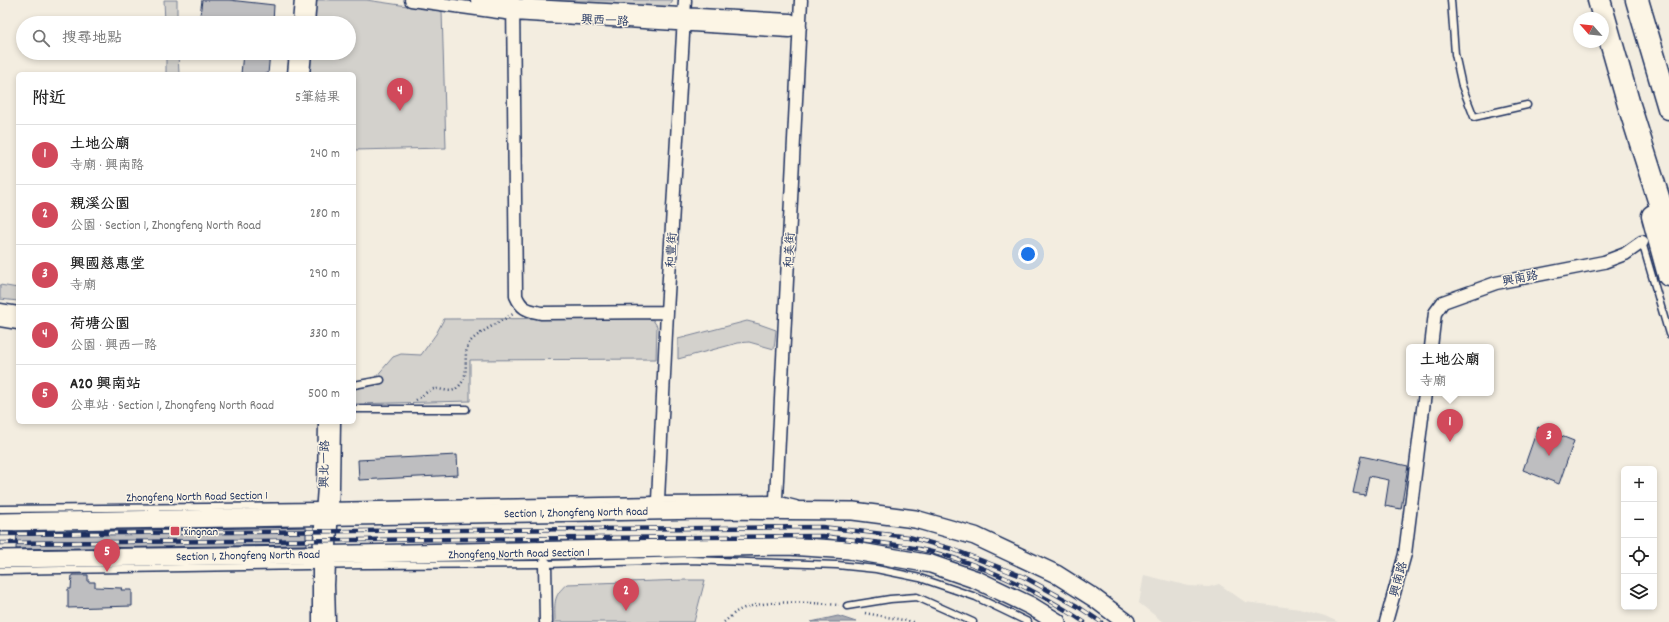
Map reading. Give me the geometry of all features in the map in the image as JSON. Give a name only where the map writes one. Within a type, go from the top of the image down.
[{"type":"highway","points":[[1599,0],[1629,105],[1669,232]]},
{"type":"highway","points":[[1637,0],[1669,108]]},
{"type":"highway","points":[[1629,105],[1652,212],[1669,275]]},
{"type":"main road","name":"Section 1, Zhongfeng North Road","points":[[0,522],[327,511],[853,511],[915,519],[975,536],[1056,574],[1094,598],[1126,622]]},
{"type":"main road","name":"Section 1, Zhongfeng North Road","points":[[0,558],[324,560],[788,546],[849,550],[931,564],[977,580],[1031,606],[1057,622]]},
{"type":"street","points":[[300,16],[301,0]]},
{"type":"street","points":[[309,16],[310,0]]},
{"type":"street","name":"興西一路","points":[[411,0],[513,6],[684,20],[788,31],[800,27]]},
{"type":"street","points":[[477,0],[513,6],[516,296],[520,305],[524,308],[541,313],[667,312]]},
{"type":"street","name":"和豐街","points":[[658,500],[667,312],[686,0]]},
{"type":"street","name":"和美街","points":[[776,499],[801,0]]},
{"type":"street","points":[[294,72],[295,60]]},
{"type":"street","points":[[303,72],[304,60]]},
{"type":"street","name":"興南路","points":[[1430,344],[1435,313],[1443,302],[1496,283],[1604,262],[1625,254],[1642,242]]},
{"type":"street","points":[[0,310],[16,312]]},
{"type":"street","points":[[0,320],[16,323]]},
{"type":"street","name":"興南路","points":[[1386,622],[1405,554],[1425,396]]},
{"type":"street","name":"興北一路","points":[[325,424],[327,511]]},
{"type":"street","points":[[319,622],[334,424]]},
{"type":"street","points":[[324,560],[329,622]]},
{"type":"street","points":[[545,564],[546,622]]},
{"type":"lane","points":[[1452,0],[1455,54],[1462,86],[1474,117],[1527,105]]},
{"type":"lane","points":[[1642,242],[1669,334]]},
{"type":"lane","points":[[356,385],[381,380]]},
{"type":"lane","points":[[356,409],[466,409]]},
{"type":"lane","name":"Zhongfeng North Road Section 1","points":[[0,509],[327,511],[658,500],[776,499],[825,510]]},
{"type":"lane","name":"Zhongfeng North Road Section 1","points":[[0,571],[324,560],[545,564],[690,560],[837,565],[876,569],[920,578],[976,596],[1028,622]]},
{"type":"lane","points":[[847,606],[890,599],[917,597],[973,622]]},
{"type":"path","points":[[409,400],[416,400],[433,389],[450,391],[456,389],[465,378],[466,352],[470,342],[481,333],[524,308]]},
{"type":"path","points":[[724,622],[737,611],[756,605],[805,602],[847,606],[857,611],[914,622]]},
{"type":"shaded area","points":[[164,0],[177,0],[177,16],[165,16]]},
{"type":"shaded area","points":[[318,0],[366,0],[442,11],[446,148],[356,150],[356,72],[310,72],[311,60],[356,60],[356,16],[315,16],[316,2]]},
{"type":"shaded area","points":[[527,0],[673,0],[667,8]]},
{"type":"shaded area","points":[[166,60],[178,60],[179,72],[166,72]]},
{"type":"shaded area","points":[[0,285],[16,288],[16,301],[0,299]]},
{"type":"shaded area","points":[[645,318],[653,320],[657,326],[656,359],[470,360],[470,401],[356,404],[356,388],[359,385],[375,378],[393,357],[401,354],[421,355],[436,334],[444,319]]},
{"type":"shaded area","points":[[747,321],[776,330],[774,349],[749,342],[738,343],[678,359],[678,339]]},
{"type":"shaded area","points":[[1144,575],[1189,586],[1209,587],[1219,584],[1245,602],[1300,609],[1325,616],[1338,622],[1163,622],[1139,603]]},
{"type":"shaded area","points":[[705,580],[694,622],[555,622],[555,601],[562,588],[567,584]]},
{"type":"shaded area","points":[[838,616],[856,622],[811,622]]},
{"type":"building","points":[[202,0],[229,0],[274,5],[273,16],[200,16]]},
{"type":"building","points":[[242,60],[269,60],[268,72],[241,72]]},
{"type":"building","points":[[1538,427],[1574,441],[1559,484],[1523,470]]},
{"type":"building","points":[[457,455],[458,475],[359,480],[358,460]]},
{"type":"building","points":[[1361,456],[1408,466],[1401,509],[1385,506],[1389,480],[1369,476],[1365,495],[1353,493]]},
{"type":"building","points":[[306,527],[306,545],[16,549],[17,532]]},
{"type":"building","points":[[72,575],[88,575],[88,582],[95,582],[95,587],[132,590],[132,606],[68,608],[68,589],[71,589]]},
{"type":"railway","points":[[0,534],[822,527],[909,537],[952,549],[1024,577],[1077,606],[1101,622]]},
{"type":"railway","points":[[0,543],[822,536],[908,547],[954,558],[977,566],[1022,586],[1065,609],[1084,622]]},
{"type":"place","name":"荷塘公園","points":[[400,111]]},
{"type":"place","name":"土地公廟","points":[[1450,442]]},
{"type":"place","name":"興國慈惠堂","points":[[1549,456]]},
{"type":"place","name":"Xingnan","points":[[175,531]]},
{"type":"place","name":"A20 興南站","points":[[107,572]]},
{"type":"place","name":"親溪公園","points":[[626,611]]}]
